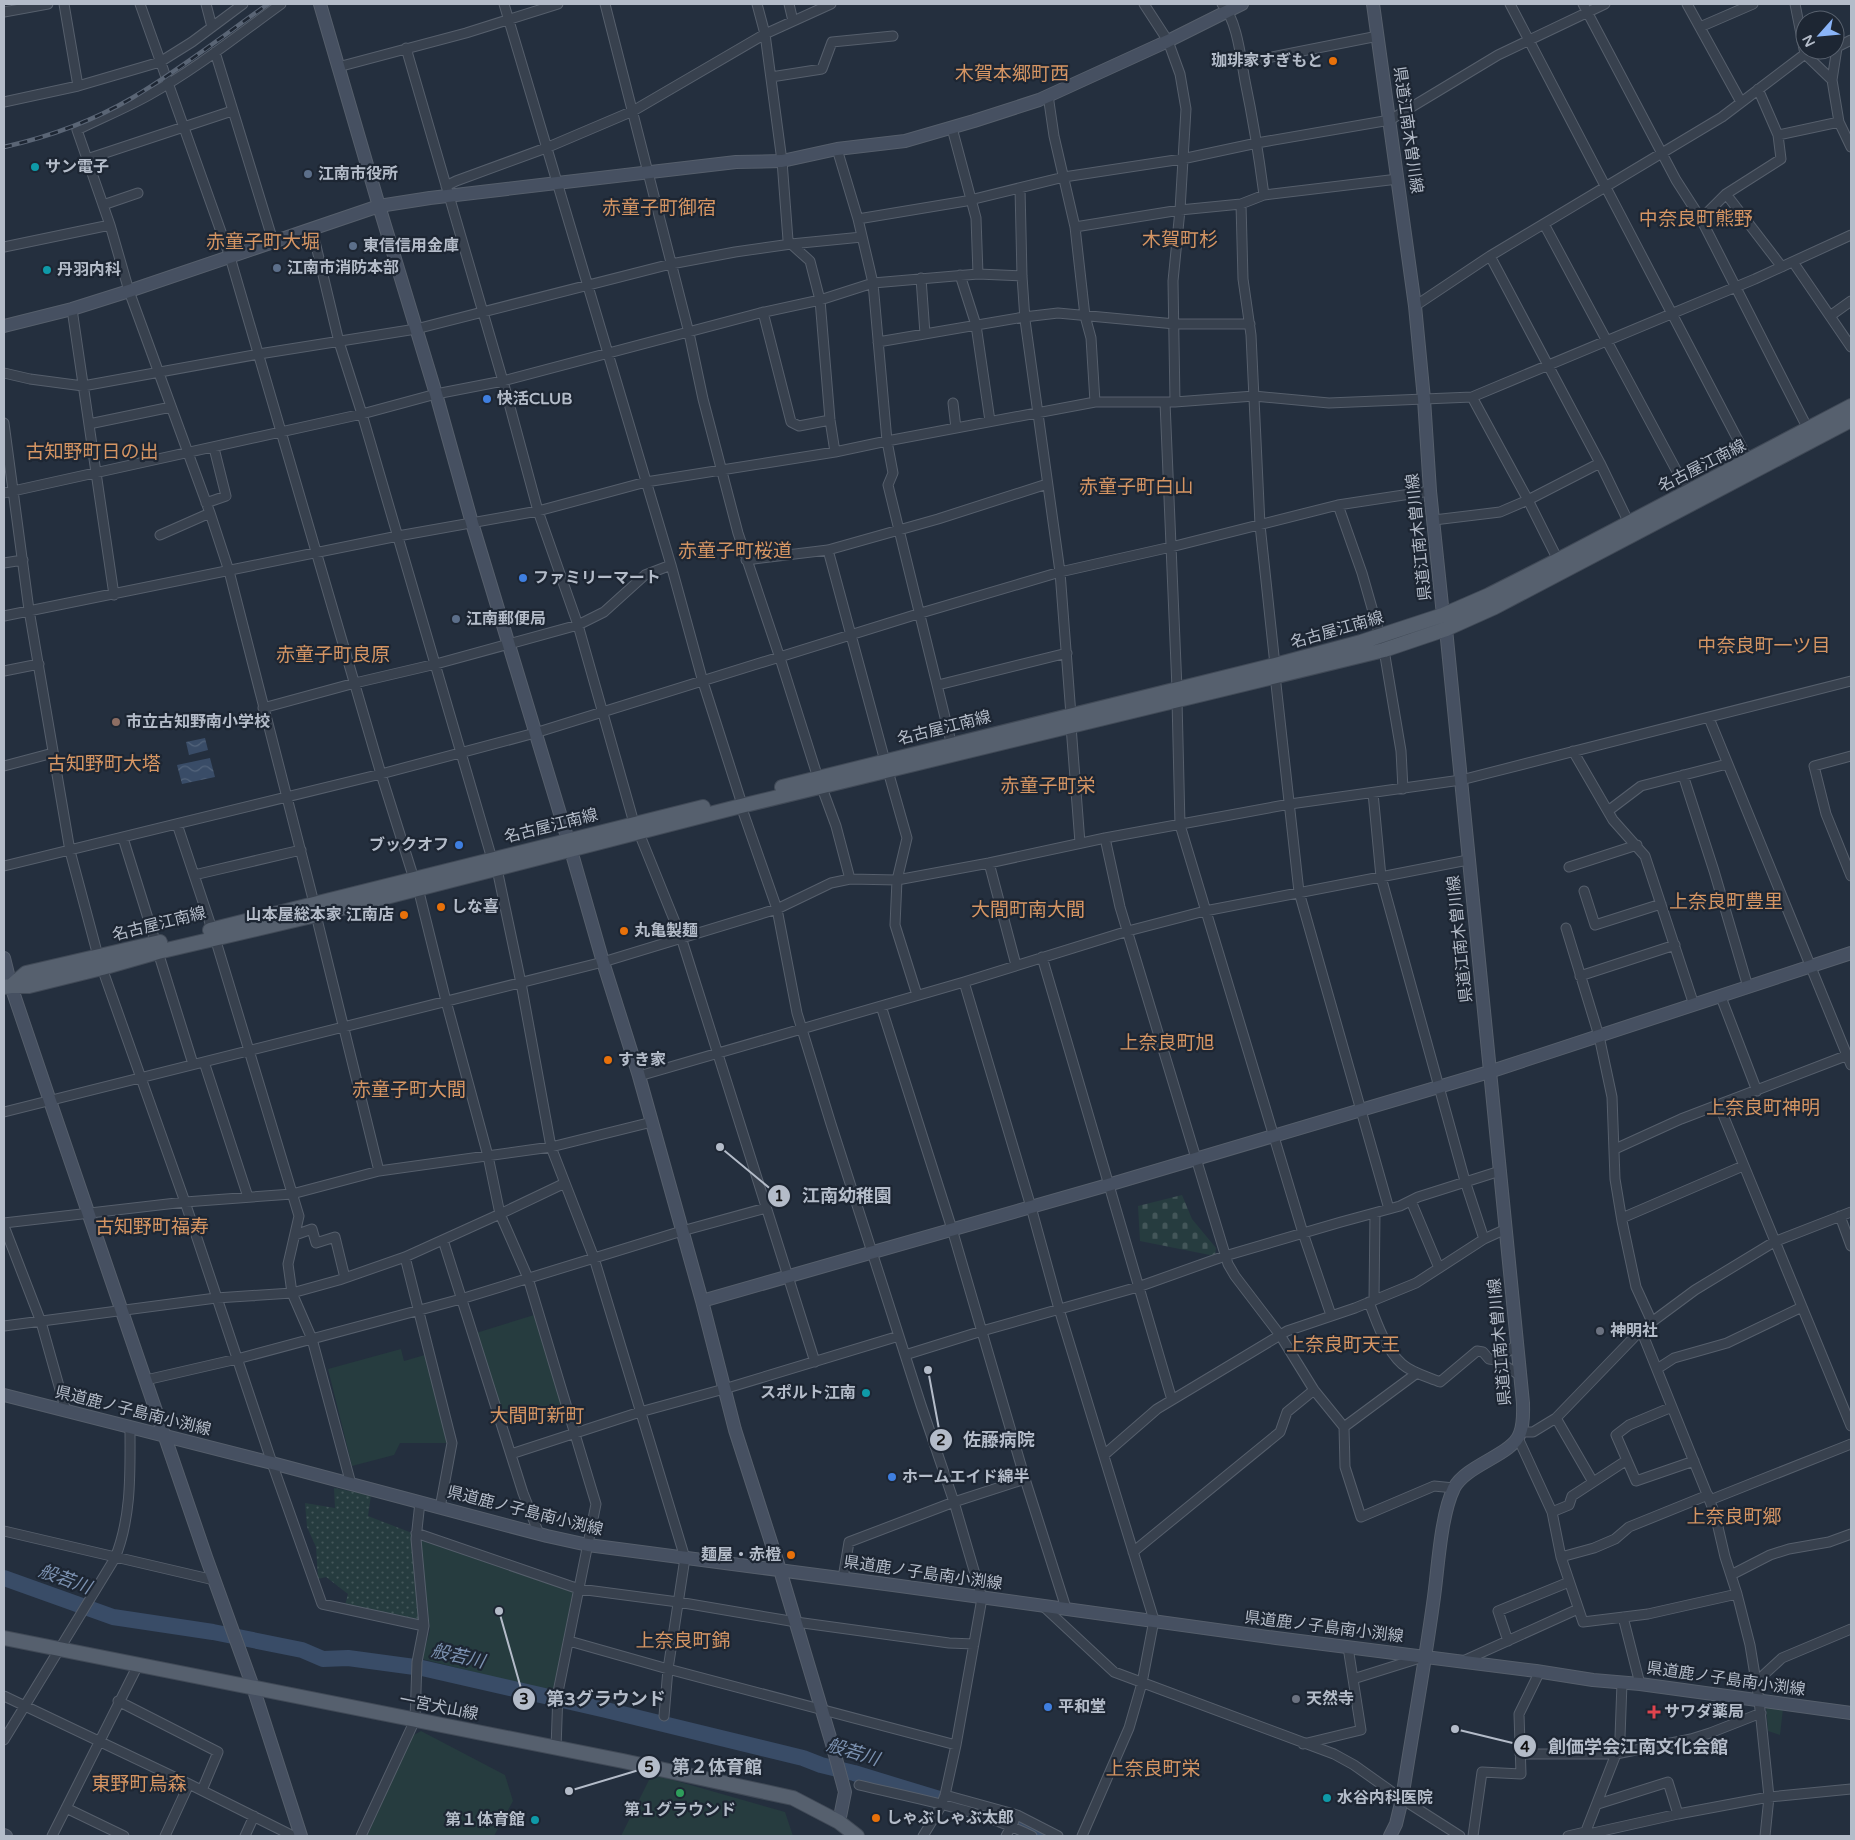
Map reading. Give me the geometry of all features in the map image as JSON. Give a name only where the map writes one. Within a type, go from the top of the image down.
[{"type":"main road","name":"名古屋江南線","points":[[7,986],[29,986],[100,962],[1275,670],[1384,650],[1445,622],[1489,595],[1749,461],[1851,406]]},
{"type":"main road","name":"名古屋江南線","points":[[1275,670],[1380,636],[1445,622],[1495,607],[1851,420]]},
{"type":"main road","name":"一宮犬山線","points":[[4,1638],[556,1748],[792,1798],[839,1822],[857,1836]]},
{"type":"street","points":[[4,12],[48,4]]},
{"type":"street","points":[[64,4],[78,86]]},
{"type":"street","points":[[140,4],[230,257],[283,432],[381,774],[416,884],[488,1156],[500,1214],[528,1278],[596,1504],[557,1697],[556,1748]]},
{"type":"street","points":[[206,4],[212,27]]},
{"type":"street","points":[[4,102],[78,86],[160,62],[192,42],[243,4]]},
{"type":"street","points":[[281,4],[215,52],[169,82],[129,105],[77,130],[110,225],[129,291],[229,570],[301,850],[379,1171]]},
{"type":"street","points":[[320,4],[436,394],[472,523],[570,845],[602,962],[639,1076],[702,1301],[735,1430],[796,1622],[845,1792],[839,1822]]},
{"type":"street","points":[[504,4],[671,566],[703,682],[740,802],[777,909],[802,1028],[898,1336],[954,1502],[982,1598],[956,1745],[944,1795],[941,1805],[923,1836]]},
{"type":"street","points":[[338,68],[466,33],[558,4]]},
{"type":"street","points":[[605,4],[689,332],[703,399],[746,560],[836,826],[850,879]]},
{"type":"street","points":[[757,4],[765,34],[771,77],[782,161],[788,240],[810,261],[820,300],[830,420],[835,452]]},
{"type":"street","points":[[789,4],[793,21]]},
{"type":"street","points":[[448,191],[456,181],[546,148],[633,111],[765,34],[831,4]]},
{"type":"street","points":[[1144,4],[1168,41],[1180,74],[1186,109],[1180,210],[1173,281],[1176,402]]},
{"type":"street","points":[[4,326],[72,309],[129,291],[379,206],[448,191],[557,184],[736,162],[782,161],[837,149],[906,141],[1039,100],[1168,41],[1226,7],[1242,4]]},
{"type":"street","name":"県道江南木曽川線","points":[[1373,4],[1415,306],[1430,491],[1445,622],[1521,1376],[1523,1413],[1519,1435]]},
{"type":"street","points":[[1510,4],[1749,461]]},
{"type":"street","points":[[858,219],[971,199],[1064,178],[1182,159],[1257,142],[1390,120],[1498,55],[1529,40],[1585,8],[1605,4]]},
{"type":"street","points":[[1687,4],[1741,102]]},
{"type":"street","points":[[1700,27],[1753,4]]},
{"type":"street","points":[[1226,7],[1242,63],[1257,142],[1264,195]]},
{"type":"street","points":[[1585,8],[1676,180],[1700,219],[1808,429]]},
{"type":"street","points":[[771,77],[822,69],[832,42],[893,36]]},
{"type":"street","points":[[1242,63],[1378,36]]},
{"type":"street","points":[[406,48],[503,381],[538,511],[578,625],[636,828],[681,937],[815,1362]]},
{"type":"street","points":[[215,52],[273,241]]},
{"type":"street","points":[[1415,306],[1490,256],[1722,117],[1797,60]]},
{"type":"street","points":[[1811,60],[1832,80]]},
{"type":"street","points":[[1834,60],[1832,80],[1839,122],[1851,148]]},
{"type":"street","points":[[1700,219],[1726,194],[1781,159],[1778,135],[1758,90]]},
{"type":"street","points":[[1048,95],[1054,136],[1075,227],[1085,316],[1091,338],[1095,402]]},
{"type":"street","points":[[87,159],[232,111]]},
{"type":"street","points":[[1778,135],[1839,122]]},
{"type":"street","points":[[952,128],[976,218],[978,274]]},
{"type":"street","points":[[837,149],[858,219],[873,283],[887,441],[893,473],[888,485],[921,613],[953,750]]},
{"type":"street","points":[[1075,227],[1180,210],[1241,204],[1264,195],[1398,178]]},
{"type":"street","points":[[1020,188],[1024,317],[1060,572],[1080,843]]},
{"type":"street","points":[[103,205],[138,193]]},
{"type":"street","points":[[1726,194],[1782,267]]},
{"type":"street","points":[[1241,204],[1244,279],[1250,324],[1260,525],[1299,892],[1389,1209]]},
{"type":"street","points":[[1544,224],[1688,492]]},
{"type":"street","points":[[4,247],[110,225]]},
{"type":"street","points":[[312,229],[339,342],[362,414],[494,864],[521,983],[551,1147],[594,1258],[685,1558],[668,1669],[664,1716]]},
{"type":"street","points":[[4,616],[398,536],[538,511],[646,482],[835,452],[1095,402],[1176,402],[1254,396],[1329,403],[1472,397],[1735,288],[1851,235]]},
{"type":"street","points":[[4,373],[30,379],[84,386],[259,354],[416,329],[671,264],[791,244],[862,237]]},
{"type":"street","points":[[1490,256],[1600,463],[1629,523]]},
{"type":"street","points":[[1793,262],[1851,347]]},
{"type":"street","points":[[4,493],[188,454],[362,414],[436,394],[503,381],[763,312],[820,300],[873,283],[978,274],[1022,276]]},
{"type":"street","points":[[960,275],[976,325],[990,421]]},
{"type":"street","points":[[921,278],[925,334]]},
{"type":"street","points":[[1830,316],[1851,301]]},
{"type":"street","points":[[72,309],[114,595]]},
{"type":"street","points":[[763,312],[791,422],[799,426],[830,420]]},
{"type":"street","points":[[878,342],[1058,313],[1175,324],[1250,324]]},
{"type":"street","points":[[1472,397],[1558,560]]},
{"type":"street","points":[[1165,402],[1172,547],[1180,824],[1303,1233],[1331,1315]]},
{"type":"street","points":[[953,403],[956,428]]},
{"type":"street","points":[[89,424],[170,407]]},
{"type":"street","points":[[4,423],[6,454],[14,491],[29,610],[70,851],[100,962],[185,1202],[272,1463],[322,1604],[424,1626]]},
{"type":"street","points":[[206,503],[226,496],[214,448]]},
{"type":"street","points":[[1434,520],[1500,512],[1528,500],[1600,463]]},
{"type":"street","points":[[746,560],[828,550],[900,530],[1047,484]]},
{"type":"street","points":[[4,866],[381,774],[535,734],[921,613],[1060,572],[1172,547],[1338,505],[1430,491]]},
{"type":"street","points":[[1338,505],[1362,573],[1380,636]]},
{"type":"street","points":[[160,535],[210,513]]},
{"type":"street","points":[[828,550],[907,838],[897,880],[895,925],[917,995]]},
{"type":"street","points":[[4,563],[22,560]]},
{"type":"street","points":[[263,708],[355,683],[436,664],[578,625],[604,612],[645,575],[671,566]]},
{"type":"street","points":[[1384,650],[1400,751],[1403,789]]},
{"type":"street","points":[[938,685],[1066,653]]},
{"type":"street","points":[[4,671],[39,664]]},
{"type":"street","points":[[4,1112],[602,962],[777,909],[831,883],[850,879],[897,880],[989,863],[1105,838],[1290,804],[1461,780],[1851,681]]},
{"type":"street","points":[[1709,718],[1851,1065]]},
{"type":"street","points":[[1573,751],[1613,820],[1645,856],[1694,1004]]},
{"type":"street","points":[[4,766],[53,753]]},
{"type":"street","points":[[1851,756],[1814,766],[1826,814],[1851,876]]},
{"type":"street","points":[[1608,812],[1641,786],[1728,764]]},
{"type":"street","points":[[1683,775],[1748,987]]},
{"type":"street","points":[[1373,793],[1381,877],[1438,1087],[1484,1239]]},
{"type":"street","points":[[177,824],[214,934],[299,1216],[288,1264],[292,1293],[312,1339],[351,1484]]},
{"type":"street","points":[[123,838],[193,1064]]},
{"type":"street","points":[[1105,838],[1128,931],[1225,1256],[1235,1276],[1280,1335],[1314,1390],[1344,1427],[1345,1467],[1362,1517],[1434,1486],[1454,1488]]},
{"type":"street","points":[[1569,867],[1637,845]]},
{"type":"street","points":[[194,875],[301,850]]},
{"type":"street","points":[[639,1076],[964,982],[1128,931],[1205,911],[1468,860]]},
{"type":"street","points":[[989,863],[1016,965]]},
{"type":"street","points":[[1584,891],[1595,925],[1661,904]]},
{"type":"street","points":[[1566,928],[1599,1036],[1612,1097],[1615,1178],[1622,1218],[1636,1287],[1652,1322]]},
{"type":"street","points":[[1580,976],[1675,945]]},
{"type":"street","points":[[702,1301],[1108,1185],[1489,1072],[1851,953]]},
{"type":"street","points":[[1042,957],[1172,1400]]},
{"type":"street","points":[[4,958],[7,986],[50,1100],[123,1311],[214,1580],[253,1687],[301,1836]]},
{"type":"street","points":[[964,982],[1031,1207],[1059,1309],[1154,1620],[1142,1683],[1125,1738],[1082,1836]]},
{"type":"street","points":[[1721,997],[1757,1091]]},
{"type":"street","points":[[880,1006],[952,1229],[1025,1479],[1066,1608]]},
{"type":"street","points":[[1615,1149],[1681,1119],[1848,1056]]},
{"type":"street","points":[[204,1062],[248,1197]]},
{"type":"street","points":[[1719,1105],[1851,1426]]},
{"type":"street","points":[[66,1411],[41,1322],[4,1224],[185,1202],[292,1194],[379,1171],[551,1147],[652,1122]]},
{"type":"street","points":[[1622,1218],[1744,1166]]},
{"type":"street","points":[[905,1355],[982,1330],[1138,1287],[1225,1256],[1389,1209],[1465,1181],[1500,1171]]},
{"type":"street","points":[[4,1326],[216,1298],[292,1293],[345,1278],[405,1257],[565,1183]]},
{"type":"street","points":[[1411,1201],[1439,1268]]},
{"type":"street","points":[[146,1380],[237,1359],[461,1299],[682,1231],[766,1208]]},
{"type":"street","points":[[1390,1836],[1396,1824],[1402,1799],[1445,1516],[1454,1488],[1471,1470],[1511,1445],[1519,1435],[1533,1432],[1556,1418],[1641,1330],[1695,1290],[1774,1242],[1851,1212]]},
{"type":"street","points":[[1375,1213],[1371,1301],[1382,1335],[1401,1363],[1418,1373],[1440,1382],[1477,1351],[1483,1352],[1489,1359],[1496,1360],[1521,1376]]},
{"type":"street","points":[[1840,1216],[1851,1246]]},
{"type":"street","points":[[295,1235],[312,1229],[316,1243],[335,1237],[345,1278]]},
{"type":"street","points":[[1104,1455],[1157,1409],[1280,1335],[1306,1323],[1371,1301],[1416,1283],[1484,1239],[1506,1229]]},
{"type":"street","points":[[443,1240],[510,1454],[539,1534]]},
{"type":"street","points":[[405,1257],[452,1443],[440,1508]]},
{"type":"street","points":[[1657,1369],[1674,1358],[1726,1343],[1802,1307]]},
{"type":"street","points":[[1641,1330],[1709,1497],[1737,1594],[1757,1681],[1769,1797],[1766,1836]]},
{"type":"street","points":[[510,1454],[640,1412],[724,1389],[898,1336]]},
{"type":"street","points":[[1496,1360],[1518,1344]]},
{"type":"street","points":[[1344,1427],[1418,1373]]},
{"type":"street","points":[[1133,1552],[1280,1432],[1287,1412],[1314,1390]]},
{"type":"street","name":"県道鹿ノ子島南小渕線","points":[[4,1395],[272,1463],[539,1534],[588,1545],[1066,1608],[1276,1638],[1640,1684],[1760,1707],[1851,1713]]},
{"type":"street","points":[[1672,1406],[1630,1425],[1616,1435],[1636,1482],[1694,1461]]},
{"type":"street","points":[[1556,1418],[1593,1482]]},
{"type":"street","points":[[4,1740],[115,1558],[121,1544],[129,1502],[130,1427]]},
{"type":"street","points":[[1519,1435],[1552,1512],[1561,1557],[1583,1622],[1648,1614],[1737,1594]]},
{"type":"street","points":[[1561,1557],[1594,1548],[1614,1539],[1630,1527],[1851,1444]]},
{"type":"street","points":[[1552,1512],[1569,1505],[1572,1496],[1627,1460]]},
{"type":"street","points":[[844,1578],[849,1542],[954,1502],[1025,1479]]},
{"type":"street","points":[[361,1836],[415,1720],[417,1662],[424,1626],[416,1533],[420,1502]]},
{"type":"street","points":[[4,1531],[214,1580]]},
{"type":"street","points":[[416,1533],[579,1589],[678,1602],[796,1622],[950,1643],[974,1644]]},
{"type":"street","points":[[1731,1575],[1770,1555],[1789,1549],[1829,1542],[1851,1534]]},
{"type":"street","points":[[1508,1640],[1498,1610],[1569,1582]]},
{"type":"street","points":[[1042,1605],[1114,1672],[1340,1757],[1460,1836]]},
{"type":"street","points":[[1462,1661],[1578,1609]]},
{"type":"street","points":[[1623,1617],[1640,1684]]},
{"type":"street","points":[[1757,1681],[1782,1658],[1851,1629]]},
{"type":"street","points":[[569,1641],[956,1745]]},
{"type":"street","points":[[1303,1744],[1361,1730],[1348,1647]]},
{"type":"street","points":[[1353,1678],[1425,1656]]},
{"type":"street","points":[[52,1836],[118,1701],[138,1665]]},
{"type":"street","points":[[1473,1836],[1482,1772],[1521,1774],[1519,1714],[1540,1671]]},
{"type":"street","points":[[1584,1834],[1591,1815],[1598,1804],[1616,1754],[1620,1737],[1622,1683]]},
{"type":"street","points":[[4,1696],[99,1740],[293,1836]]},
{"type":"street","points":[[118,1701],[218,1752],[202,1790]]},
{"type":"street","points":[[1520,1754],[1616,1754],[1691,1739],[1710,1733],[1760,1707]]},
{"type":"street","points":[[1598,1804],[1668,1782],[1678,1814]]},
{"type":"street","points":[[165,1836],[189,1784]]},
{"type":"street","points":[[859,1786],[985,1816],[1032,1836]]},
{"type":"street","points":[[1568,1836],[1769,1797],[1851,1789]]},
{"type":"street","points":[[944,1795],[1017,1816],[1058,1836]]},
{"type":"street","points":[[66,1808],[124,1836]]},
{"type":"street","points":[[245,1836],[254,1816]]},
{"type":"street","points":[[1006,1836],[1017,1816]]},
{"type":"green space","points":[[1182,1195],[1192,1219],[1216,1248],[1215,1256],[1140,1241],[1138,1206]]},
{"type":"green space","points":[[534,1315],[563,1407],[505,1425],[476,1333]]},
{"type":"green space","points":[[401,1349],[404,1361],[428,1354],[447,1443],[400,1443],[394,1455],[352,1466],[328,1369]]},
{"type":"green space","points":[[334,1488],[371,1495],[368,1516],[412,1533],[419,1621],[345,1605],[348,1594],[326,1577],[318,1579],[316,1547],[307,1527],[305,1503],[335,1508]]},
{"type":"green space","points":[[420,1540],[573,1592],[553,1692],[422,1659],[430,1630]]},
{"type":"green space","points":[[1766,1707],[1783,1709],[1780,1735],[1768,1731]]},
{"type":"green space","points":[[421,1731],[505,1775],[513,1801],[494,1836],[367,1836],[412,1736]]},
{"type":"green space","name":"第１グラウンド","points":[[652,1774],[785,1812],[793,1836],[621,1836]]},
{"type":"water","points":[[205,738],[208,750],[189,755],[186,742]]},
{"type":"water","points":[[210,758],[215,777],[182,784],[177,765]]},
{"type":"waterway","name":"般若川","points":[[4,1578],[113,1617],[213,1632],[302,1650],[323,1659],[348,1658],[422,1668],[803,1758],[821,1765],[854,1773],[959,1805]]},
{"type":"waterway","name":"般若川","points":[[997,1817],[1044,1836]]},
{"type":"railway","points":[[4,147],[70,127],[102,114],[132,98],[167,76],[268,4]]},
{"type":"place","name":"珈琲家すぎもと","points":[[1333,61]]},
{"type":"place","name":"サン電子","points":[[35,167]]},
{"type":"place","name":"江南市役所","points":[[308,174]]},
{"type":"place","name":"東信信用金庫","points":[[353,246]]},
{"type":"place","name":"江南市消防本部","points":[[277,268]]},
{"type":"place","name":"丹羽内科","points":[[47,270]]},
{"type":"place","name":"快活CLUB","points":[[487,399]]},
{"type":"place","name":"ファミリーマート","points":[[523,578]]},
{"type":"place","name":"江南郵便局","points":[[456,619]]},
{"type":"place","name":"市立古知野南小学校","points":[[116,722]]},
{"type":"place","name":"ブックオフ","points":[[459,845]]},
{"type":"place","name":"しな喜","points":[[441,907]]},
{"type":"place","name":"山本屋総本家 江南店","points":[[404,915]]},
{"type":"place","name":"丸亀製麺","points":[[624,931]]},
{"type":"place","name":"すき家","points":[[608,1060]]},
{"type":"place","name":"江南幼稚園","points":[[720,1147]]},
{"type":"place","name":"神明社","points":[[1600,1331]]},
{"type":"place","name":"佐藤病院","points":[[928,1370]]},
{"type":"place","name":"スポルト江南","points":[[866,1393]]},
{"type":"place","name":"ホームエイド綿半","points":[[892,1477]]},
{"type":"place","name":"麺屋・赤橙","points":[[791,1555]]},
{"type":"place","name":"第3グラウンド","points":[[499,1611]]},
{"type":"place","name":"天然寺","points":[[1296,1699]]},
{"type":"place","name":"平和堂","points":[[1048,1707]]},
{"type":"place","name":"サワダ薬局","points":[[1654,1712]]},
{"type":"place","name":"創価学会江南文化会館","points":[[1455,1729]]},
{"type":"place","name":"第２体育館","points":[[569,1791]]},
{"type":"place","name":"第１グラウンド","points":[[680,1793]]},
{"type":"place","name":"水谷内科医院","points":[[1327,1798]]},
{"type":"place","name":"しゃぶしゃぶ太郎","points":[[876,1818]]},
{"type":"place","name":"第１体育館","points":[[535,1820]]},
{"type":"district","name":"木賀本郷町西","points":[[1012,74]]},
{"type":"district","name":"赤童子町御宿","points":[[659,208]]},
{"type":"district","name":"中奈良町熊野","points":[[1696,219]]},
{"type":"district","name":"木賀町杉","points":[[1180,240]]},
{"type":"district","name":"赤童子町大堀","points":[[263,242]]},
{"type":"district","name":"古知野町日の出","points":[[92,452]]},
{"type":"district","name":"赤童子町白山","points":[[1136,487]]},
{"type":"district","name":"赤童子町桜道","points":[[735,551]]},
{"type":"district","name":"中奈良町一ツ目","points":[[1764,646]]},
{"type":"district","name":"赤童子町良原","points":[[333,655]]},
{"type":"district","name":"古知野町大塔","points":[[104,764]]},
{"type":"district","name":"赤童子町栄","points":[[1048,786]]},
{"type":"district","name":"上奈良町豊里","points":[[1726,902]]},
{"type":"district","name":"大間町南大間","points":[[1028,910]]},
{"type":"district","name":"上奈良町旭","points":[[1167,1043]]},
{"type":"district","name":"赤童子町大間","points":[[409,1090]]},
{"type":"district","name":"上奈良町神明","points":[[1763,1108]]},
{"type":"district","name":"古知野町福寿","points":[[152,1227]]},
{"type":"district","name":"上奈良町天王","points":[[1343,1345]]},
{"type":"district","name":"大間町新町","points":[[537,1416]]},
{"type":"district","name":"上奈良町郷","points":[[1734,1517]]},
{"type":"district","name":"上奈良町錦","points":[[683,1641]]},
{"type":"district","name":"上奈良町栄","points":[[1153,1769]]},
{"type":"district","name":"東野町烏森","points":[[139,1784]]}]
